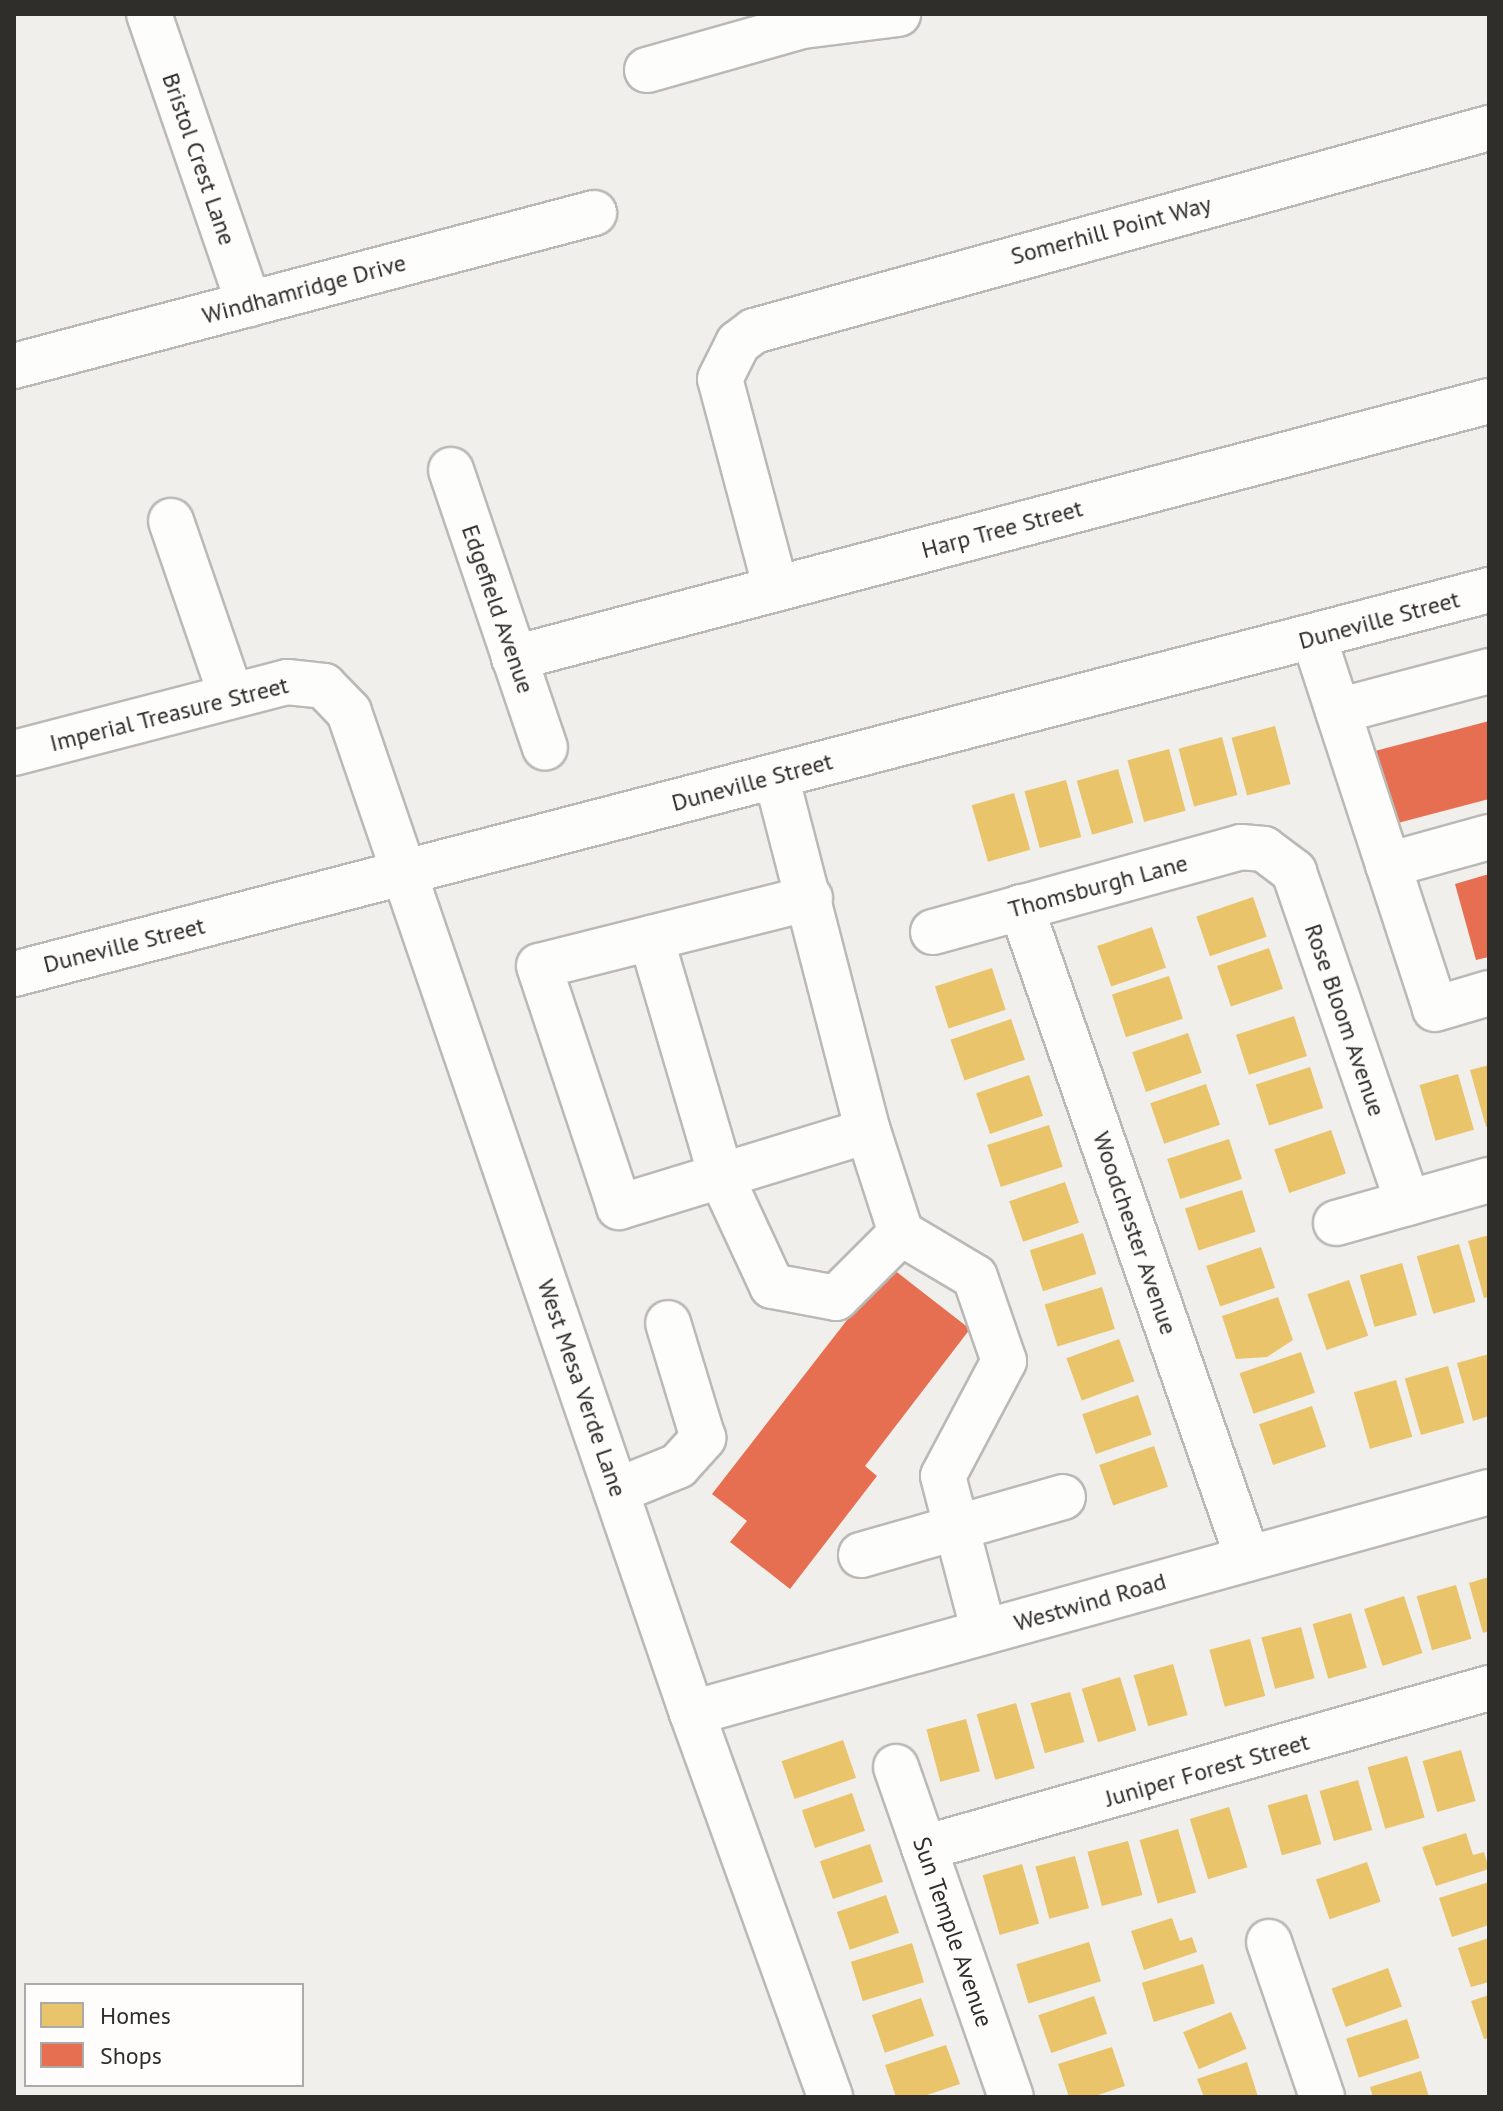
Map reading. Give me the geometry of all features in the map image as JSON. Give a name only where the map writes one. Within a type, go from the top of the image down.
[{"type":"street","name":"Bristol Crest Lane","points":[[149,14],[249,304]]},
{"type":"street","points":[[647,70],[803,26],[898,14]]},
{"type":"street","name":"Somerhill Point Way","points":[[776,589],[723,401],[720,379],[738,343],[784,319],[1489,128]]},
{"type":"street","name":"Windhamridge Drive","points":[[14,366],[594,213]]},
{"type":"street","name":"Harp Tree Street","points":[[514,658],[1489,401]]},
{"type":"street","name":"Edgefield Avenue","points":[[451,470],[545,747]]},
{"type":"street","points":[[171,521],[231,695]]},
{"type":"street","name":"Duneville Street","points":[[14,974],[1489,590]]},
{"type":"street","points":[[1314,638],[1435,1009],[1489,993]]},
{"type":"street","points":[[1338,711],[1489,671]]},
{"type":"street","name":"Imperial Treasure Street","points":[[15,749],[287,682],[324,686]]},
{"type":"street","name":"West Mesa Verde Lane","points":[[324,686],[349,712],[408,873],[692,1713],[830,2097]]},
{"type":"street","points":[[776,776],[868,1131],[901,1233],[975,1277],[1004,1361],[943,1476],[984,1632]]},
{"type":"street","points":[[1388,865],[1489,837]]},
{"type":"street","name":"Thomsburgh Lane","points":[[933,932],[1241,847],[1264,849]]},
{"type":"street","name":"Rose Bloom Avenue","points":[[1264,849],[1294,872],[1408,1203]]},
{"type":"street","points":[[810,898],[539,966],[619,1207],[868,1131]]},
{"type":"street","name":"Woodchester Avenue","points":[[1021,907],[1248,1559]]},
{"type":"street","points":[[651,938],[721,1176],[772,1286],[836,1298],[901,1233]]},
{"type":"street","points":[[1336,1223],[1489,1180]]},
{"type":"street","points":[[616,1491],[678,1466],[703,1438],[668,1323]]},
{"type":"street","name":"Westwind Road","points":[[692,1713],[1489,1492]]},
{"type":"street","points":[[861,1555],[1063,1497]]},
{"type":"street","name":"Juniper Forest Street","points":[[924,1848],[1488,1693]]},
{"type":"street","name":"Sun Temple Avenue","points":[[896,1767],[1011,2097]]},
{"type":"street","points":[[1269,1942],[1322,2097]]},
{"type":"building: Homes","points":[[1275,726],[1291,784],[1247,796],[1232,738]]},
{"type":"building: Homes","points":[[1222,737],[1238,795],[1194,807],[1179,749]]},
{"type":"building: Homes","points":[[1169,749],[1186,811],[1144,822],[1127,760]]},
{"type":"building: Homes","points":[[1118,769],[1133,823],[1092,835],[1077,781]]},
{"type":"building: Homes","points":[[1066,780],[1081,837],[1040,848],[1024,791]]},
{"type":"building: Homes","points":[[1014,793],[1030,850],[988,862],[972,805]]},
{"type":"building: Homes","points":[[1253,897],[1267,937],[1210,956],[1196,917]]},
{"type":"building: Homes","points":[[1152,927],[1166,968],[1111,987],[1097,946]]},
{"type":"building: Homes","points":[[1269,948],[1283,989],[1231,1007],[1217,966]]},
{"type":"building: Homes","points":[[992,968],[1006,1010],[949,1028],[935,987]]},
{"type":"building: Homes","points":[[1169,976],[1183,1019],[1126,1037],[1112,995]]},
{"type":"building: Homes","points":[[1294,1016],[1307,1056],[1249,1075],[1236,1035]]},
{"type":"building: Homes","points":[[1011,1019],[1025,1060],[964,1080],[950,1040]]},
{"type":"building: Homes","points":[[1188,1033],[1202,1073],[1146,1092],[1132,1052]]},
{"type":"building: Homes","points":[[1489,1065],[1489,1126],[1486,1127],[1470,1070]]},
{"type":"building: Homes","points":[[1310,1067],[1323,1108],[1269,1126],[1256,1085]]},
{"type":"building: Homes","points":[[1458,1074],[1474,1130],[1436,1141],[1420,1085]]},
{"type":"building: Homes","points":[[1029,1075],[1043,1116],[990,1134],[976,1093]]},
{"type":"building: Homes","points":[[1206,1084],[1220,1125],[1164,1144],[1150,1103]]},
{"type":"building: Homes","points":[[1049,1125],[1063,1167],[1001,1187],[987,1145]]},
{"type":"building: Homes","points":[[1331,1130],[1346,1173],[1289,1193],[1274,1150]]},
{"type":"building: Homes","points":[[1229,1139],[1242,1179],[1180,1199],[1167,1159]]},
{"type":"building: Homes","points":[[1065,1182],[1079,1223],[1023,1242],[1009,1201]]},
{"type":"building: Homes","points":[[1242,1190],[1256,1232],[1199,1250],[1185,1209]]},
{"type":"building: Homes","points":[[1083,1233],[1096,1274],[1043,1291],[1030,1250]]},
{"type":"building: Homes","points":[[1489,1235],[1489,1297],[1484,1298],[1468,1241]]},
{"type":"building: Homes","points":[[1459,1244],[1476,1302],[1433,1314],[1417,1256]]},
{"type":"building: Homes","points":[[1261,1247],[1275,1288],[1220,1307],[1206,1266]]},
{"type":"building: Homes","points":[[1402,1263],[1417,1315],[1375,1327],[1360,1275]]},
{"type":"building: Homes","points":[[1349,1280],[1368,1336],[1327,1350],[1307,1294]]},
{"type":"building: Homes","points":[[1102,1287],[1115,1329],[1057,1347],[1045,1305]]},
{"type":"building: Homes","points":[[1278,1297],[1293,1340],[1267,1357],[1236,1359],[1222,1316]]},
{"type":"building: Homes","points":[[1119,1339],[1134,1381],[1082,1400],[1066,1358]]},
{"type":"building: Homes","points":[[1301,1352],[1315,1393],[1254,1414],[1240,1373]]},
{"type":"building: Homes","points":[[1489,1354],[1489,1416],[1473,1421],[1457,1363]]},
{"type":"building: Homes","points":[[1448,1366],[1464,1423],[1421,1435],[1405,1378]]},
{"type":"building: Homes","points":[[1396,1380],[1412,1437],[1370,1449],[1354,1392]]},
{"type":"building: Homes","points":[[1138,1395],[1152,1435],[1096,1454],[1082,1414]]},
{"type":"building: Homes","points":[[1312,1406],[1326,1447],[1273,1465],[1259,1424]]},
{"type":"building: Homes","points":[[1154,1446],[1168,1487],[1113,1506],[1099,1465]]},
{"type":"building: Homes","points":[[1489,1577],[1489,1631],[1483,1633],[1469,1583]]},
{"type":"building: Homes","points":[[1456,1585],[1471,1639],[1432,1650],[1417,1596]]},
{"type":"building: Homes","points":[[1404,1596],[1423,1653],[1383,1666],[1364,1609]]},
{"type":"building: Homes","points":[[1351,1613],[1367,1668],[1328,1679],[1313,1624]]},
{"type":"building: Homes","points":[[1301,1627],[1315,1678],[1275,1689],[1261,1638]]},
{"type":"building: Homes","points":[[1250,1639],[1265,1696],[1225,1707],[1209,1650]]},
{"type":"building: Homes","points":[[1173,1664],[1188,1715],[1148,1726],[1134,1675]]},
{"type":"building: Homes","points":[[1120,1677],[1136,1731],[1098,1742],[1082,1689]]},
{"type":"building: Homes","points":[[1070,1692],[1084,1742],[1045,1753],[1031,1703]]},
{"type":"building: Homes","points":[[1016,1703],[1035,1768],[995,1780],[977,1714]]},
{"type":"building: Homes","points":[[966,1719],[980,1771],[940,1782],[926,1730]]},
{"type":"building: Homes","points":[[843,1740],[856,1778],[795,1799],[782,1761]]},
{"type":"building: Homes","points":[[1461,1750],[1476,1801],[1437,1812],[1423,1761]]},
{"type":"building: Homes","points":[[1407,1756],[1425,1818],[1385,1829],[1368,1767]]},
{"type":"building: Homes","points":[[1358,1780],[1372,1830],[1334,1841],[1320,1791]]},
{"type":"building: Homes","points":[[852,1793],[865,1831],[815,1848],[802,1810]]},
{"type":"building: Homes","points":[[1307,1794],[1321,1844],[1282,1855],[1268,1805]]},
{"type":"building: Homes","points":[[1229,1807],[1247,1867],[1208,1879],[1190,1819]]},
{"type":"building: Homes","points":[[1178,1829],[1196,1892],[1158,1903],[1140,1840]]},
{"type":"building: Homes","points":[[1466,1833],[1473,1855],[1484,1852],[1489,1869],[1436,1886],[1422,1847]]},
{"type":"building: Homes","points":[[1128,1841],[1142,1895],[1102,1906],[1087,1852]]},
{"type":"building: Homes","points":[[870,1844],[883,1882],[833,1899],[820,1861]]},
{"type":"building: Homes","points":[[1075,1856],[1089,1908],[1049,1919],[1035,1867]]},
{"type":"building: Homes","points":[[1367,1862],[1381,1902],[1330,1919],[1316,1880]]},
{"type":"building: Homes","points":[[1022,1864],[1039,1924],[1000,1935],[983,1875]]},
{"type":"building: Homes","points":[[1489,1882],[1489,1925],[1452,1937],[1439,1898]]},
{"type":"building: Homes","points":[[886,1895],[899,1933],[850,1950],[837,1912]]},
{"type":"building: Homes","points":[[1172,1918],[1180,1941],[1192,1937],[1197,1952],[1144,1970],[1131,1931]]},
{"type":"building: Homes","points":[[1489,1938],[1489,1982],[1471,1987],[1458,1948]]},
{"type":"building: Homes","points":[[1089,1942],[1101,1981],[1028,2003],[1016,1964]]},
{"type":"building: Homes","points":[[912,1943],[924,1982],[863,2001],[851,1962]]},
{"type":"building: Homes","points":[[1203,1964],[1215,2003],[1154,2022],[1142,1983]]},
{"type":"building: Homes","points":[[1388,1968],[1402,2007],[1346,2027],[1332,1989]]},
{"type":"building: Homes","points":[[1489,1995],[1489,2038],[1484,2039],[1471,2001]]},
{"type":"building: Homes","points":[[1094,1996],[1107,2034],[1051,2053],[1038,2015]]},
{"type":"building: Homes","points":[[921,1998],[934,2036],[885,2053],[872,2015]]},
{"type":"building: Homes","points":[[1231,2012],[1247,2049],[1199,2069],[1183,2032]]},
{"type":"building: Homes","points":[[1407,2019],[1420,2058],[1359,2078],[1346,2039]]},
{"type":"building: Homes","points":[[946,2045],[960,2084],[921,2097],[896,2097],[885,2065]]},
{"type":"building: Homes","points":[[1112,2047],[1125,2086],[1092,2097],[1069,2097],[1058,2064]]},
{"type":"building: Homes","points":[[1247,2062],[1258,2097],[1204,2097],[1197,2079]]},
{"type":"building: Homes","points":[[1421,2071],[1429,2097],[1373,2097],[1370,2087]]},
{"type":"building: Shops","points":[[1489,721],[1489,799],[1394,824],[1375,751]]},
{"type":"building: Shops","points":[[1489,874],[1489,957],[1476,960],[1455,884]]},
{"type":"building: Shops","points":[[889,1266],[970,1329],[865,1466],[877,1476],[790,1589],[730,1542],[747,1521],[712,1494]]}]
